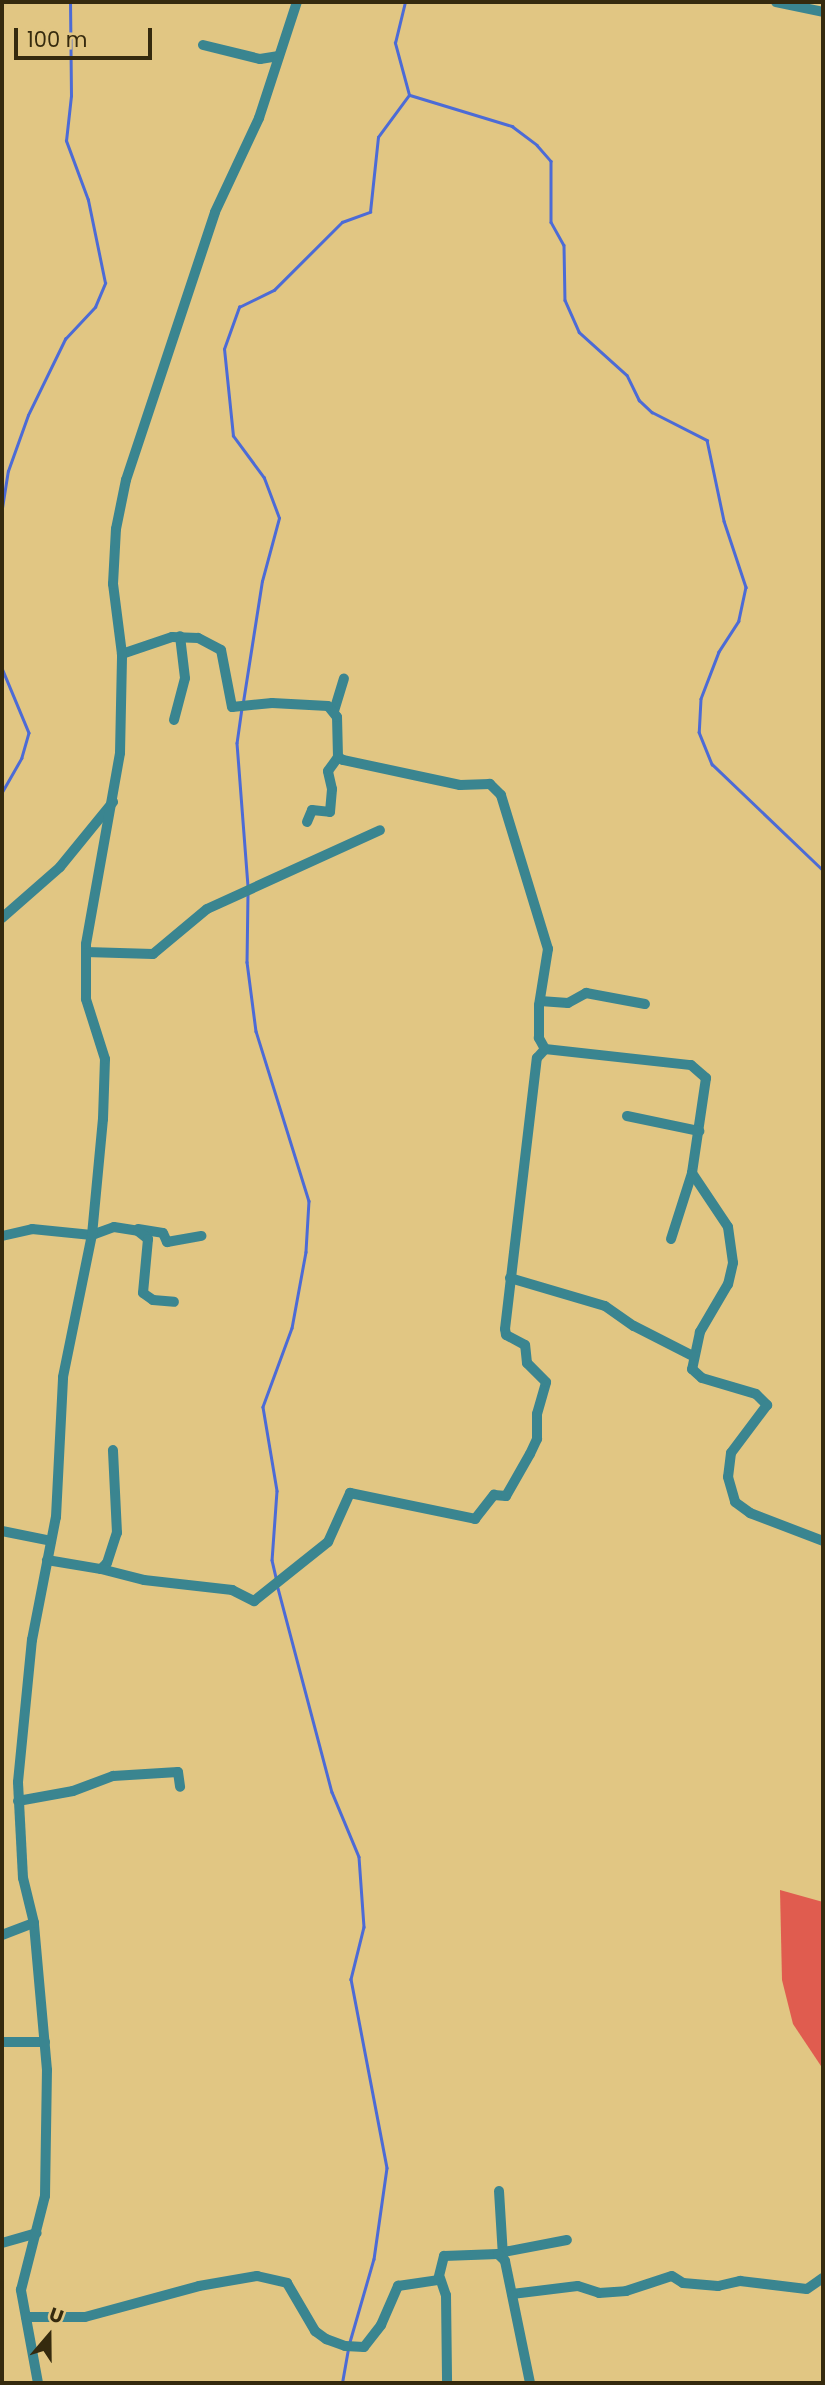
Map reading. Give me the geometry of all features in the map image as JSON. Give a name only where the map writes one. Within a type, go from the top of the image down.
[{"type":"street","points":[[37,2383],[21,2291],[45,2196],[45,2042],[34,1923],[23,1878],[18,1801],[32,1640],[51,1541],[63,1377],[92,1235],[105,1081],[105,1059],[86,999],[86,952],[87,925],[114,801],[122,654],[113,584],[116,529],[127,480],[215,212],[259,118],[297,2]]},
{"type":"street","points":[[776,2],[823,12]]},
{"type":"street","points":[[203,45],[260,59],[279,56]]},
{"type":"street","points":[[122,654],[180,636],[198,638],[221,650],[232,707],[321,704],[334,711]]},
{"type":"street","points":[[174,720],[185,678],[180,636]]},
{"type":"street","points":[[307,822],[312,810],[330,812],[332,789],[328,771],[338,757],[334,711],[344,678]]},
{"type":"street","points":[[338,757],[405,775],[496,788],[548,938],[540,1001],[539,1038],[545,1049]]},
{"type":"street","points":[[2,918],[60,867],[114,801]]},
{"type":"street","points":[[86,952],[153,954],[208,909],[380,830]]},
{"type":"street","points":[[540,1001],[568,1003],[586,993],[645,1004]]},
{"type":"street","points":[[545,1049],[663,1060],[699,1069],[706,1078],[692,1173],[671,1239]]},
{"type":"street","points":[[47,1560],[144,1580],[225,1588],[254,1601],[328,1542],[350,1493],[475,1519],[492,1496],[509,1492],[537,1439],[540,1427],[537,1414],[545,1378],[527,1363],[525,1345],[506,1335],[510,1278],[537,1058],[545,1049]]},
{"type":"street","points":[[627,1115],[699,1131]]},
{"type":"street","points":[[692,1173],[728,1227],[734,1251],[728,1284],[707,1316],[693,1356],[695,1374],[756,1394],[767,1405],[732,1453],[728,1477],[735,1502],[750,1513],[823,1541]]},
{"type":"street","points":[[125,1227],[148,1239],[143,1293],[153,1300],[174,1302]]},
{"type":"street","points":[[2,1236],[32,1228],[92,1235],[125,1227],[162,1232],[167,1242],[201,1236]]},
{"type":"street","points":[[510,1278],[605,1306],[634,1326],[693,1356]]},
{"type":"street","points":[[101,1569],[117,1533],[114,1450]]},
{"type":"street","points":[[2,1531],[51,1541]]},
{"type":"street","points":[[18,1801],[73,1791],[113,1776],[178,1772],[180,1787]]},
{"type":"street","points":[[2,1935],[34,1923]]},
{"type":"street","points":[[2,2042],[45,2042]]},
{"type":"street","points":[[499,2191],[504,2254],[530,2383]]},
{"type":"street","points":[[2,2242],[37,2232]]},
{"type":"street","points":[[447,2383],[446,2295],[440,2278],[444,2256],[504,2254],[567,2240]]},
{"type":"street","points":[[26,2317],[85,2317],[199,2286],[257,2276],[288,2283],[315,2331],[345,2346],[358,2347],[376,2333],[398,2286],[440,2278]]},
{"type":"street","points":[[512,2294],[578,2286],[599,2293],[626,2291],[672,2276],[683,2283],[718,2286],[740,2281],[807,2289],[823,2278]]},
{"type":"shaded area","points":[[780,1890],[823,1902],[823,2069],[793,2024],[782,1980]]},
{"type":"waterway","points":[[2,508],[8,471],[28,415],[65,339],[95,307],[105,283],[88,200],[66,141],[71,96],[70,2]]},
{"type":"waterway","points":[[243,702],[262,581],[279,518],[264,478],[233,436],[224,349],[239,307],[274,290],[342,222],[370,212],[378,137],[409,95],[395,43],[405,2]]},
{"type":"waterway","points":[[410,95],[512,126],[537,145],[551,161],[551,222],[564,245],[565,300],[579,332],[627,375],[639,400],[652,412],[707,440],[724,521],[746,587],[739,621],[719,652],[701,699],[699,732],[712,764],[823,870]]},
{"type":"waterway","points":[[2,668],[29,733],[22,758],[2,793]]},
{"type":"waterway","points":[[242,708],[237,743],[248,886]]},
{"type":"waterway","points":[[248,893],[247,962],[256,1031],[309,1201],[306,1252],[292,1328],[263,1407],[277,1491],[272,1560],[276,1578]]},
{"type":"waterway","points":[[278,1588],[332,1792],[359,1857],[364,1927],[351,1979],[387,2168],[374,2259],[350,2342]]},
{"type":"waterway","points":[[342,2383],[348,2349]]}]
